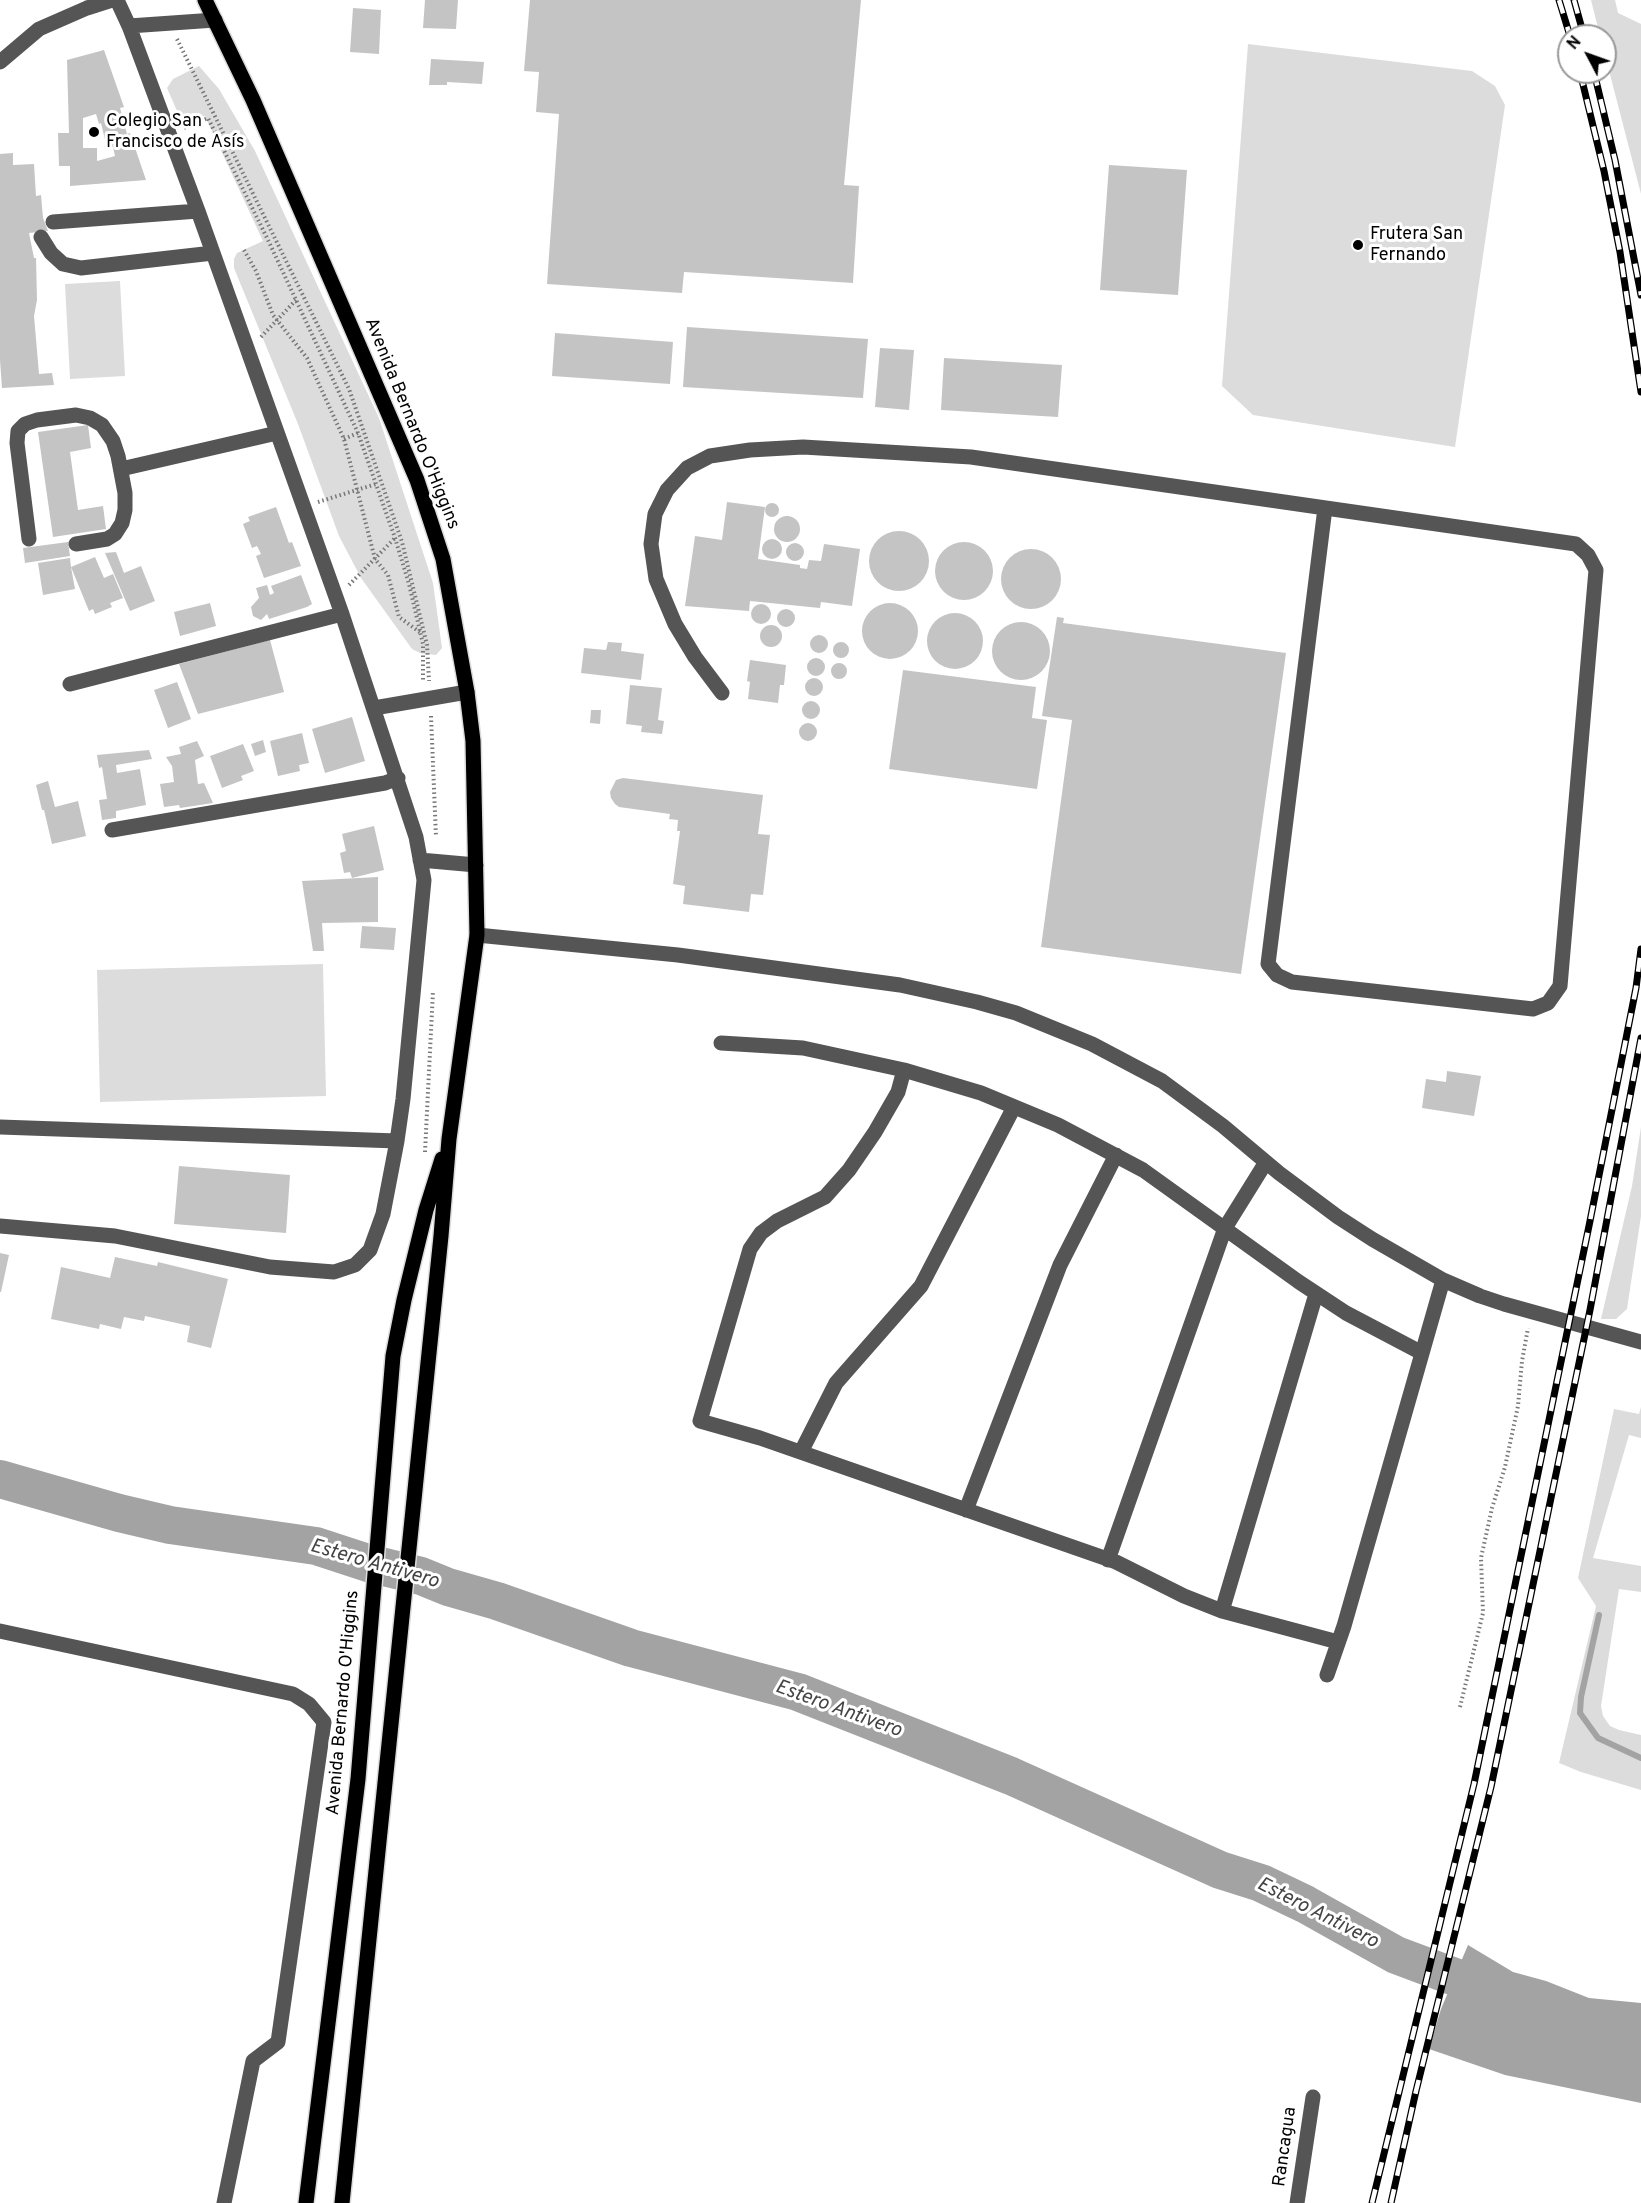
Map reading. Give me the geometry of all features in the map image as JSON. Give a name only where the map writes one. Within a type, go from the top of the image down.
[{"type":"main road","name":"Avenida Bernardo O'Higgins","points":[[205,0],[262,121],[417,480],[443,559],[467,692],[472,741],[477,935],[449,1140],[342,2203]]},
{"type":"main road","name":"Avenida Bernardo O'Higgins","points":[[305,2200],[358,1779],[393,1356],[426,1210],[449,1140]]},
{"type":"street","points":[[0,63],[39,29],[112,0]]},
{"type":"street","points":[[0,1226],[115,1236],[270,1267],[334,1272],[355,1265],[370,1250],[383,1214],[397,1141],[424,880],[416,837],[398,778],[342,614],[198,211],[129,26],[117,0]]},
{"type":"street","points":[[129,26],[215,20]]},
{"type":"street","points":[[52,222],[198,211]]},
{"type":"street","points":[[41,237],[51,253],[63,264],[81,268],[213,254]]},
{"type":"street","points":[[29,538],[16,443],[18,431],[25,424],[37,420],[76,415],[90,418],[102,425],[113,441],[125,493],[125,510],[118,528],[107,539],[76,544]]},
{"type":"street","points":[[121,469],[277,433]]},
{"type":"street","points":[[722,693],[694,657],[675,624],[656,579],[651,544],[655,514],[668,490],[687,468],[710,456],[750,450],[803,447],[971,457],[1576,544],[1588,555],[1596,570],[1560,986],[1548,1003],[1533,1009],[1292,982],[1277,975],[1268,964],[1325,508]]},
{"type":"street","points":[[70,684],[342,614]]},
{"type":"street","points":[[374,708],[467,692]]},
{"type":"street","points":[[112,830],[385,783],[398,778]]},
{"type":"street","points":[[420,860],[476,865]]},
{"type":"street","points":[[477,935],[678,955],[900,985],[978,1002],[1054,1027],[1129,1062],[1193,1102],[1338,1217],[1443,1280],[1480,1296],[1531,1312],[1641,1342]]},
{"type":"street","points":[[721,1043],[802,1048],[904,1070],[981,1094],[1058,1125],[1143,1170],[1316,1294],[1346,1313],[1422,1353]]},
{"type":"street","points":[[904,1070],[898,1092],[849,1170],[825,1197],[777,1221],[761,1233],[750,1249],[700,1421],[760,1438],[1108,1560],[1184,1596],[1222,1611],[1338,1642]]},
{"type":"street","points":[[801,1452],[836,1383],[921,1286],[1014,1107]]},
{"type":"street","points":[[0,1127],[397,1141]]},
{"type":"street","points":[[966,1510],[1060,1265],[1116,1155]]},
{"type":"street","points":[[1108,1560],[1225,1228],[1266,1162]]},
{"type":"street","points":[[1328,1675],[1443,1280]]},
{"type":"street","points":[[1222,1611],[1316,1294]]},
{"type":"street","points":[[0,1631],[293,1694],[309,1704],[324,1722],[278,2042],[253,2061],[224,2203]]},
{"type":"street","name":"Rancagua","points":[[1297,2203],[1313,2097]]},
{"type":"path","points":[[169,133],[208,118],[297,300],[358,434],[395,538],[421,633],[423,700]]},
{"type":"path","points":[[244,250],[256,271],[269,308],[307,358],[344,439],[375,560],[388,575],[399,617],[421,633]]},
{"type":"path","points":[[248,351],[297,300]]},
{"type":"path","points":[[344,439],[358,434]]},
{"type":"path","points":[[303,507],[376,484]]},
{"type":"path","points":[[336,599],[395,538]]},
{"type":"path","points":[[1460,1707],[1483,1613],[1481,1558],[1514,1426],[1531,1312]]},
{"type":"shaded area","points":[[1591,0],[1615,0],[1618,13],[1641,24],[1641,194],[1613,84],[1617,84],[1617,24],[1597,24]]},
{"type":"shaded area","name":"Frutera San Fernando","points":[[1248,44],[1472,71],[1495,86],[1505,105],[1455,447],[1253,415],[1222,386]]},
{"type":"shaded area","points":[[199,66],[219,89],[255,151],[379,418],[433,583],[442,648],[436,655],[420,653],[412,649],[361,578],[339,536],[298,424],[234,268],[237,253],[263,241],[205,116],[181,120],[167,88],[173,79]]},
{"type":"shaded area","points":[[120,281],[125,376],[70,379],[65,284]]},
{"type":"shaded area","points":[[323,964],[326,1096],[100,1102],[97,970]]},
{"type":"shaded area","points":[[1641,1127],[1641,1216],[1627,1309],[1616,1319],[1601,1319],[1632,1186]]},
{"type":"shaded area","points":[[1641,1407],[1641,1438],[1629,1435],[1593,1558],[1641,1566],[1641,1592],[1619,1589],[1601,1706],[1603,1716],[1610,1726],[1641,1735],[1641,1790],[1559,1763],[1596,1606],[1578,1578],[1614,1409],[1639,1414]]},
{"type":"shaded area","points":[[1468,1945],[1513,1972],[1546,1981],[1589,1998],[1641,2003],[1641,2103],[1505,2075],[1429,2049],[1441,2009]]},
{"type":"building","points":[[425,0],[458,0],[456,29],[423,28]]},
{"type":"building","points":[[530,0],[861,0],[844,185],[859,186],[853,283],[684,272],[682,293],[547,284],[559,114],[536,112],[539,72],[524,71]]},
{"type":"building","points":[[353,8],[381,10],[379,54],[350,52]]},
{"type":"building","points":[[104,50],[124,107],[120,108],[127,134],[130,133],[146,180],[70,186],[70,166],[59,166],[58,133],[69,133],[67,60]],"holes":[[[96,114],[99,124],[101,123],[107,148],[113,147],[115,156],[97,161],[97,148],[83,148],[83,118]]]},
{"type":"building","points":[[431,59],[484,62],[482,84],[447,82],[447,85],[429,85]]},
{"type":"building","points":[[13,153],[13,165],[34,164],[36,196],[41,195],[43,218],[48,231],[29,233],[34,258],[36,258],[37,300],[34,316],[39,374],[52,373],[54,385],[2,388],[0,154]]},
{"type":"building","points":[[1109,165],[1187,170],[1178,295],[1100,290]]},
{"type":"building","points":[[687,327],[868,339],[863,398],[683,387]]},
{"type":"building","points":[[555,333],[673,342],[670,384],[552,376]]},
{"type":"building","points":[[880,348],[914,350],[909,410],[875,407]]},
{"type":"building","points":[[944,358],[1062,365],[1058,417],[941,410]]},
{"type":"building","points":[[88,425],[91,448],[70,452],[78,510],[103,506],[106,529],[53,537],[38,432]]},
{"type":"building","points":[[727,502],[765,507],[758,559],[800,565],[800,568],[807,569],[809,560],[821,561],[824,544],[860,549],[852,606],[821,602],[820,608],[750,601],[749,611],[685,606],[695,536],[722,540]]},
{"type":"building","points":[[769,503],[775,503],[779,510],[775,517],[769,517],[765,513],[765,507]]},
{"type":"building","points":[[276,507],[289,543],[292,542],[301,566],[264,578],[256,556],[261,554],[257,546],[252,548],[243,524],[250,521],[248,517]]},
{"type":"building","points":[[787,516],[796,520],[800,529],[796,538],[787,542],[778,538],[774,529],[778,520]]},
{"type":"building","points":[[899,531],[916,536],[924,544],[929,561],[924,578],[916,586],[899,591],[882,586],[874,578],[869,561],[874,544],[882,536]]},
{"type":"building","points":[[772,539],[779,542],[782,549],[779,556],[772,559],[765,556],[762,549],[765,542]]},
{"type":"building","points":[[68,542],[70,556],[25,563],[23,548]]},
{"type":"building","points":[[958,542],[970,542],[985,550],[993,565],[993,577],[985,592],[970,600],[958,600],[943,592],[935,577],[935,565],[943,550]]},
{"type":"building","points":[[791,543],[799,543],[804,548],[802,559],[791,561],[786,556],[786,548]]},
{"type":"building","points":[[1025,549],[1037,549],[1048,554],[1056,562],[1061,579],[1059,591],[1048,604],[1037,609],[1025,609],[1014,604],[1006,596],[1001,585],[1001,573],[1006,562],[1014,554]]},
{"type":"building","points":[[116,552],[124,573],[141,566],[155,601],[130,611],[105,553]]},
{"type":"building","points":[[95,557],[104,578],[113,574],[123,598],[110,603],[112,607],[95,614],[93,609],[89,611],[71,567]]},
{"type":"building","points":[[70,558],[75,589],[43,595],[38,563]]},
{"type":"building","points":[[301,575],[312,604],[269,619],[267,614],[261,620],[253,616],[251,607],[259,598],[256,588],[267,585],[270,595],[274,593],[271,586]]},
{"type":"building","points":[[210,603],[216,626],[180,636],[174,612]]},
{"type":"building","points":[[885,603],[895,603],[910,611],[916,620],[918,631],[916,642],[910,651],[895,659],[885,659],[874,654],[867,647],[862,636],[862,626],[867,615],[874,608]]},
{"type":"building","points":[[761,604],[768,607],[771,614],[768,621],[761,624],[754,621],[751,614],[754,607]]},
{"type":"building","points":[[782,609],[790,609],[795,614],[793,625],[782,627],[777,622],[777,614]]},
{"type":"building","points":[[949,613],[961,613],[971,617],[979,625],[983,641],[979,657],[971,665],[961,669],[949,669],[939,665],[931,657],[927,647],[927,635],[931,625],[939,617]]},
{"type":"building","points":[[1057,617],[1064,618],[1063,623],[1286,653],[1241,974],[1041,947],[1072,720],[1042,716]]},
{"type":"building","points":[[1021,622],[1032,624],[1045,635],[1050,651],[1048,662],[1037,675],[1021,680],[1010,678],[997,667],[992,651],[994,640],[1005,627]]},
{"type":"building","points":[[767,625],[775,625],[782,632],[782,640],[775,647],[767,647],[760,640],[760,632]]},
{"type":"building","points":[[815,635],[823,635],[828,640],[826,651],[815,653],[810,648],[810,640]]},
{"type":"building","points":[[270,640],[284,692],[198,714],[179,664]]},
{"type":"building","points":[[608,642],[622,643],[621,651],[644,654],[641,680],[581,673],[584,648],[606,650]]},
{"type":"building","points":[[838,642],[844,642],[849,650],[847,656],[838,658],[833,653],[833,647]]},
{"type":"building","points":[[812,658],[820,658],[825,663],[823,674],[812,676],[807,671],[807,663]]},
{"type":"building","points":[[750,660],[786,665],[784,685],[780,685],[778,703],[748,699],[750,682],[747,681]]},
{"type":"building","points":[[839,663],[845,665],[847,671],[845,677],[839,679],[833,677],[831,671],[833,665]]},
{"type":"building","points":[[903,670],[1036,687],[1032,718],[1047,720],[1037,789],[889,769]]},
{"type":"building","points":[[810,678],[818,678],[823,683],[821,694],[810,696],[805,691],[805,683]]},
{"type":"building","points":[[177,682],[191,719],[168,728],[154,690]]},
{"type":"building","points":[[630,685],[662,688],[658,720],[664,721],[662,734],[641,732],[642,726],[626,724]]},
{"type":"building","points":[[807,701],[815,701],[820,706],[818,717],[807,719],[802,714],[802,706]]},
{"type":"building","points":[[591,710],[601,710],[600,724],[590,723]]},
{"type":"building","points":[[352,717],[365,761],[325,773],[312,729]]},
{"type":"building","points":[[804,723],[812,723],[817,728],[815,739],[804,741],[799,736],[799,728]]},
{"type":"building","points":[[302,733],[309,763],[299,765],[300,771],[278,776],[270,741]]},
{"type":"building","points":[[263,740],[266,752],[255,756],[251,744]]},
{"type":"building","points":[[197,741],[204,756],[195,760],[198,784],[204,783],[213,803],[180,808],[179,805],[164,807],[160,784],[174,782],[172,766],[166,757],[181,754],[179,747]]},
{"type":"building","points":[[243,744],[254,771],[241,776],[243,780],[222,788],[210,756]]},
{"type":"building","points":[[149,750],[152,759],[116,765],[117,773],[140,769],[146,805],[116,811],[116,818],[102,820],[99,800],[107,799],[102,767],[99,768],[97,755]]},
{"type":"building","points":[[623,778],[763,795],[758,834],[770,835],[763,895],[751,894],[749,912],[683,904],[685,886],[673,884],[680,831],[677,831],[678,820],[669,819],[670,814],[619,807],[615,804],[610,792],[616,780]]},
{"type":"building","points":[[48,781],[55,807],[78,801],[86,836],[52,844],[36,785]]},
{"type":"building","points":[[374,826],[384,870],[352,878],[350,872],[344,873],[340,853],[346,851],[342,834]]},
{"type":"building","points":[[378,877],[378,922],[322,923],[324,951],[313,951],[302,881]]},
{"type":"building","points":[[362,926],[396,928],[394,950],[360,948]]},
{"type":"building","points":[[1447,1071],[1481,1076],[1474,1116],[1422,1108],[1426,1079],[1446,1082]]},
{"type":"building","points":[[179,1166],[290,1175],[286,1233],[174,1224]]},
{"type":"building","points":[[0,1253],[9,1255],[1,1292],[0,1292]]},
{"type":"building","points":[[115,1257],[157,1266],[158,1262],[228,1279],[211,1348],[187,1342],[190,1326],[145,1316],[144,1321],[124,1317],[121,1329],[100,1324],[99,1329],[51,1319],[61,1267],[110,1278]]},
{"type":"waterway","name":"Estero Antivero","points":[[0,1479],[170,1525],[316,1546],[368,1563],[421,1576],[631,1648],[798,1692],[1011,1776],[1220,1870],[1261,1883],[1305,1904],[1396,1955],[1503,1995]]},
{"type":"waterway","points":[[1599,1615],[1581,1697],[1580,1713],[1598,1738],[1641,1758]]},
{"type":"railway","points":[[1559,0],[1566,24]]},
{"type":"railway","points":[[1574,0],[1581,24]]},
{"type":"railway","points":[[1583,84],[1604,171],[1620,252],[1641,392]]},
{"type":"railway","points":[[1597,84],[1615,160],[1641,295]]},
{"type":"railway","points":[[1372,2203],[1474,1784],[1590,1221],[1636,988],[1641,949]]},
{"type":"railway","points":[[1391,2203],[1416,2091],[1491,1787],[1590,1310],[1641,1038]]},
{"type":"place","name":"Colegio San Francisco de Asís","points":[[94,132]]},
{"type":"place","name":"Frutera San Fernando","points":[[1358,245]]}]
